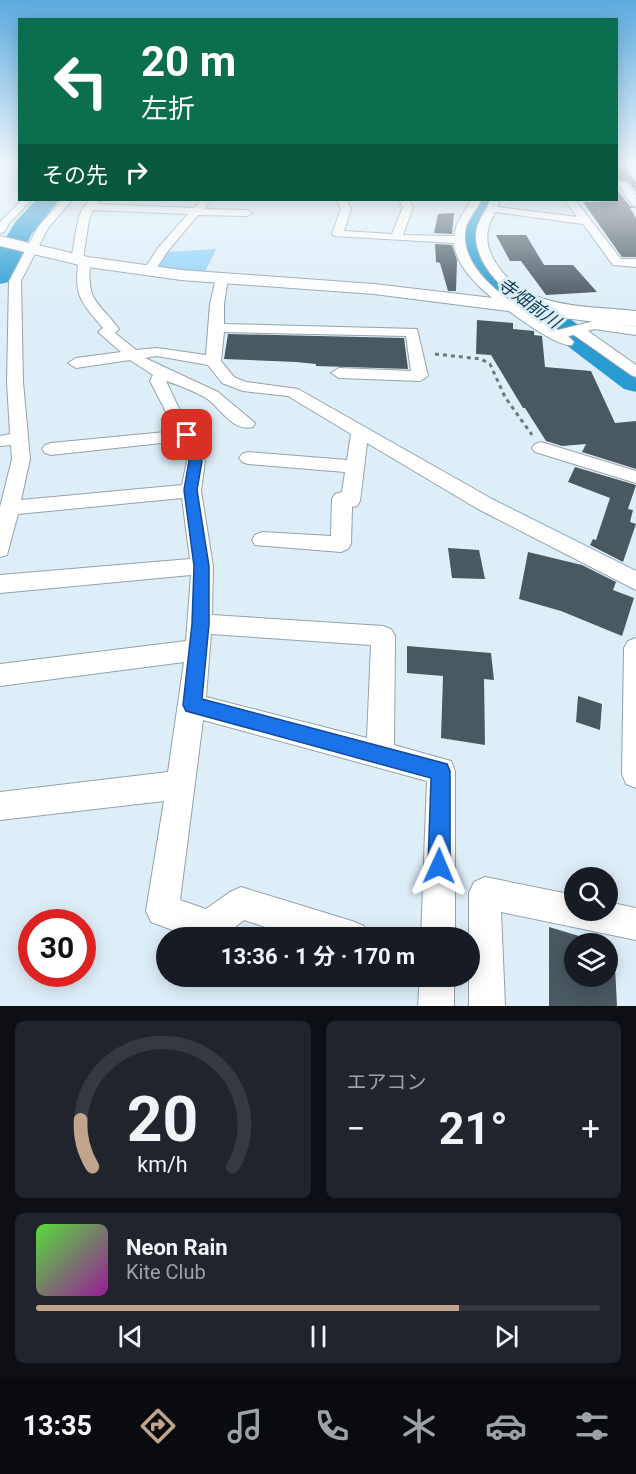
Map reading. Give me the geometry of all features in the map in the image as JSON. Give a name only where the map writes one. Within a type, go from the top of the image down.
[{"type":"street","points":[[0,230],[17,210]]},
{"type":"street","points":[[0,549],[21,459],[20,438],[9,384],[15,281],[28,248],[58,210]]},
{"type":"street","points":[[77,260],[82,218],[87,210]]},
{"type":"street","points":[[173,210],[247,213]]},
{"type":"street","points":[[346,210],[338,234],[459,240]]},
{"type":"street","points":[[396,238],[407,210]]},
{"type":"street","points":[[471,210],[460,229],[459,240],[464,260],[487,287],[561,338],[594,325],[636,330]]},
{"type":"street","points":[[491,210],[481,231],[482,249],[489,266],[514,288],[538,303],[636,315]]},
{"type":"street","points":[[526,210],[586,221]]},
{"type":"street","points":[[578,210],[617,262],[636,263]]},
{"type":"street","points":[[149,271],[162,250],[197,212]]},
{"type":"street","points":[[0,241],[77,260],[149,271],[222,279],[374,289],[636,321]]},
{"type":"street","points":[[77,260],[84,264],[82,285],[88,302],[112,329],[105,332],[142,363],[212,395],[236,417],[247,423]]},
{"type":"street","points":[[222,279],[217,304],[213,361],[228,381],[243,386],[291,392],[485,504],[636,581]]},
{"type":"street","points":[[217,328],[412,332],[420,376],[339,373]]},
{"type":"street","points":[[577,330],[636,372]]},
{"type":"street","points":[[76,363],[157,352],[213,361]]},
{"type":"street","points":[[162,373],[158,381],[174,415],[187,435],[196,461],[191,490],[202,566],[200,624],[192,705],[162,911],[209,926],[241,903],[317,927]]},
{"type":"street","points":[[262,540],[341,544],[342,499],[350,501],[360,431]]},
{"type":"street","points":[[51,448],[187,435]]},
{"type":"street","points":[[0,441],[20,438]]},
{"type":"street","points":[[541,448],[636,477]]},
{"type":"street","points":[[248,458],[355,467]]},
{"type":"street","points":[[10,508],[191,490]]},
{"type":"street","points":[[0,584],[202,566]]},
{"type":"street","points":[[200,624],[383,636],[380,754]]},
{"type":"street","points":[[636,648],[636,774]]},
{"type":"street","points":[[0,675],[198,650]]},
{"type":"street","points":[[192,705],[441,771],[438,927]]},
{"type":"street","points":[[0,806],[181,785]]},
{"type":"street","points":[[487,1006],[485,893],[636,924]]},
{"type":"street","points":[[435,1006],[436,987]]},
{"type":"path","points":[[416,354],[481,359],[490,364],[506,398],[541,448]]},
{"type":"shaded area","points":[[216,249],[205,272],[157,268],[166,252]]},
{"type":"building","points":[[589,210],[631,210],[636,218],[636,257],[622,257]]},
{"type":"building","points":[[454,213],[452,234],[434,233],[438,214]]},
{"type":"building","points":[[496,235],[526,235],[544,265],[573,265],[597,292],[546,295],[521,261],[510,261]]},
{"type":"building","points":[[435,244],[452,245],[457,260],[456,291],[448,291],[440,263],[436,262]]},
{"type":"building","points":[[477,320],[513,323],[513,329],[534,331],[534,335],[542,336],[545,367],[591,371],[615,423],[636,421],[636,469],[582,452],[586,444],[562,446],[546,441],[491,355],[476,354]]},
{"type":"building","points":[[228,334],[404,338],[408,369],[316,366],[316,364],[296,362],[224,359]]},
{"type":"building","points":[[575,467],[636,485],[628,509],[633,510],[630,522],[636,524],[623,562],[590,545],[593,539],[596,540],[610,498],[568,482]]},
{"type":"building","points":[[448,548],[479,550],[485,579],[452,578]]},
{"type":"building","points":[[528,552],[582,565],[616,582],[613,590],[634,598],[622,636],[561,611],[519,599]]},
{"type":"building","points":[[407,646],[491,653],[494,680],[484,679],[485,745],[441,738],[443,676],[407,673]]},
{"type":"building","points":[[578,696],[602,704],[600,730],[576,722]]},
{"type":"building","points":[[549,927],[569,933],[564,933],[564,987],[616,987],[617,1006],[549,1006]]},
{"type":"waterway","points":[[0,276],[19,235],[39,210]]},
{"type":"waterway","name":"寺畑前川","points":[[480,210],[469,241],[469,250],[476,264],[501,286],[548,317],[636,382]]},
{"type":"route","points":[[187,435],[196,461],[191,490],[202,566],[200,624],[192,705],[441,771],[439,866]]}]
